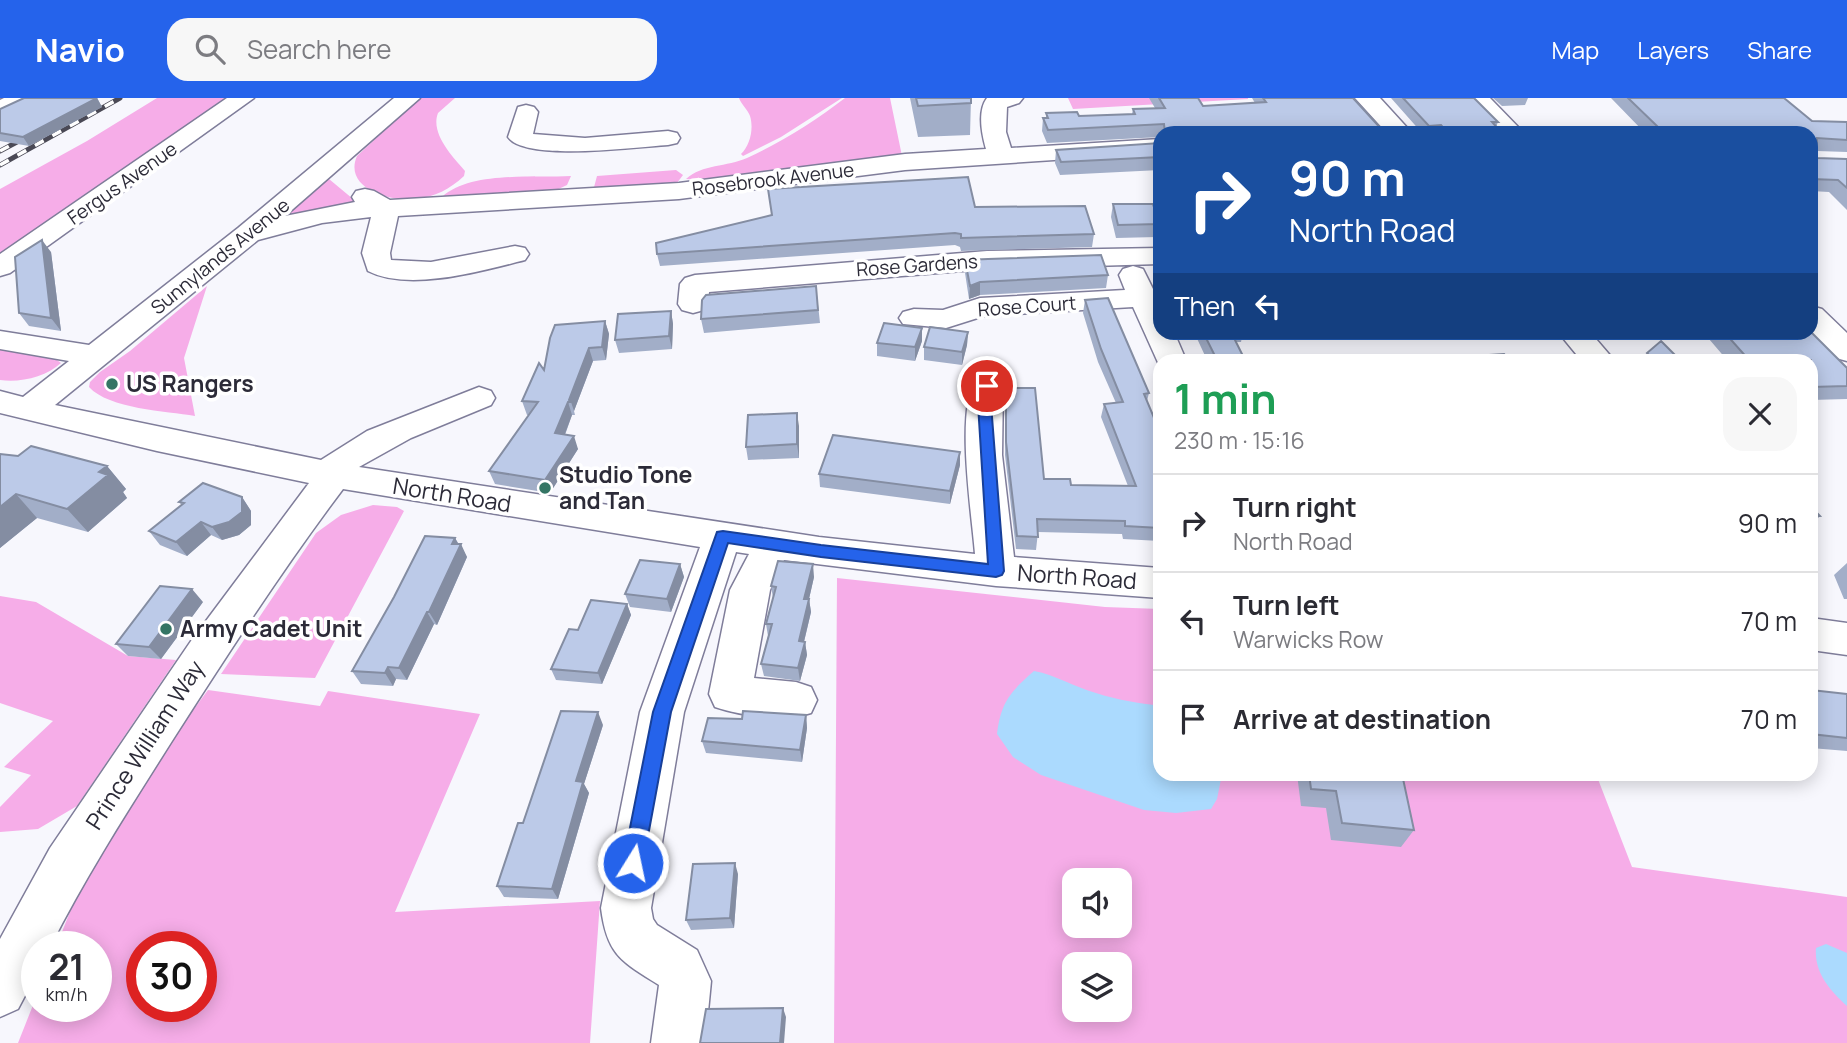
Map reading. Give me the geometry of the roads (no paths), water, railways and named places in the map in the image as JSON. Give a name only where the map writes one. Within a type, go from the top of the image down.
[{"type":"street","points":[[0,109],[23,98]]},
{"type":"street","name":"Fergus Avenue","points":[[0,267],[243,98]]},
{"type":"street","name":"Sunnylands Avenue","points":[[15,406],[96,356],[248,234],[408,98]]},
{"type":"street","points":[[1000,155],[994,132],[995,103],[1011,98]]},
{"type":"street","points":[[1367,98],[1393,126]]},
{"type":"street","points":[[1477,98],[1506,126]]},
{"type":"street","points":[[526,112],[520,129],[522,139],[590,145],[621,140],[668,138]]},
{"type":"street","points":[[579,196],[590,145]]},
{"type":"street","name":"Rosebrook Avenue","points":[[248,234],[321,215],[679,191],[905,162],[1153,146]]},
{"type":"street","points":[[332,164],[350,189],[386,209],[376,261],[384,268],[404,272],[431,271],[515,254]]},
{"type":"street","name":"Rose Gardens","points":[[693,304],[695,284],[921,264],[1153,256]]},
{"type":"street","points":[[1125,257],[1153,320]]},
{"type":"street","points":[[363,290],[404,272]]},
{"type":"street","name":"Rose Court","points":[[914,318],[946,319],[980,307],[1143,298]]},
{"type":"street","points":[[1818,322],[1847,351]]},
{"type":"street","points":[[0,340],[96,356]]},
{"type":"street","points":[[1580,340],[1593,354]]},
{"type":"street","points":[[987,386],[987,464],[996,571]]},
{"type":"street","name":"Prince William Way","points":[[0,991],[67,864],[206,653],[338,463],[363,448],[480,398]]},
{"type":"street","name":"North Road","points":[[15,406],[184,447],[330,476],[773,544],[996,571],[1153,582]]},
{"type":"street","points":[[678,1043],[685,982],[679,968],[639,943],[629,929],[626,908],[662,712],[723,536]]},
{"type":"street","points":[[773,544],[750,590],[730,694],[796,700]]},
{"type":"street","points":[[1818,635],[1847,639]]},
{"type":"water","points":[[1034,671],[1104,695],[1153,705],[1153,781],[1221,781],[1217,799],[1211,809],[1176,813],[1144,810],[1041,775],[1013,757],[997,734],[1004,706],[1019,685]]},
{"type":"water","points":[[1826,944],[1847,953],[1847,1006],[1820,973],[1816,948]]},
{"type":"railway","points":[[0,165],[120,98]]},
{"type":"railway","points":[[0,151],[32,134]]},
{"type":"place","name":"US Rangers","points":[[112,384]]},
{"type":"place","name":"Studio Tone and Tan","points":[[545,488]]},
{"type":"place","name":"Army Cadet Unit","points":[[166,629]]}]
